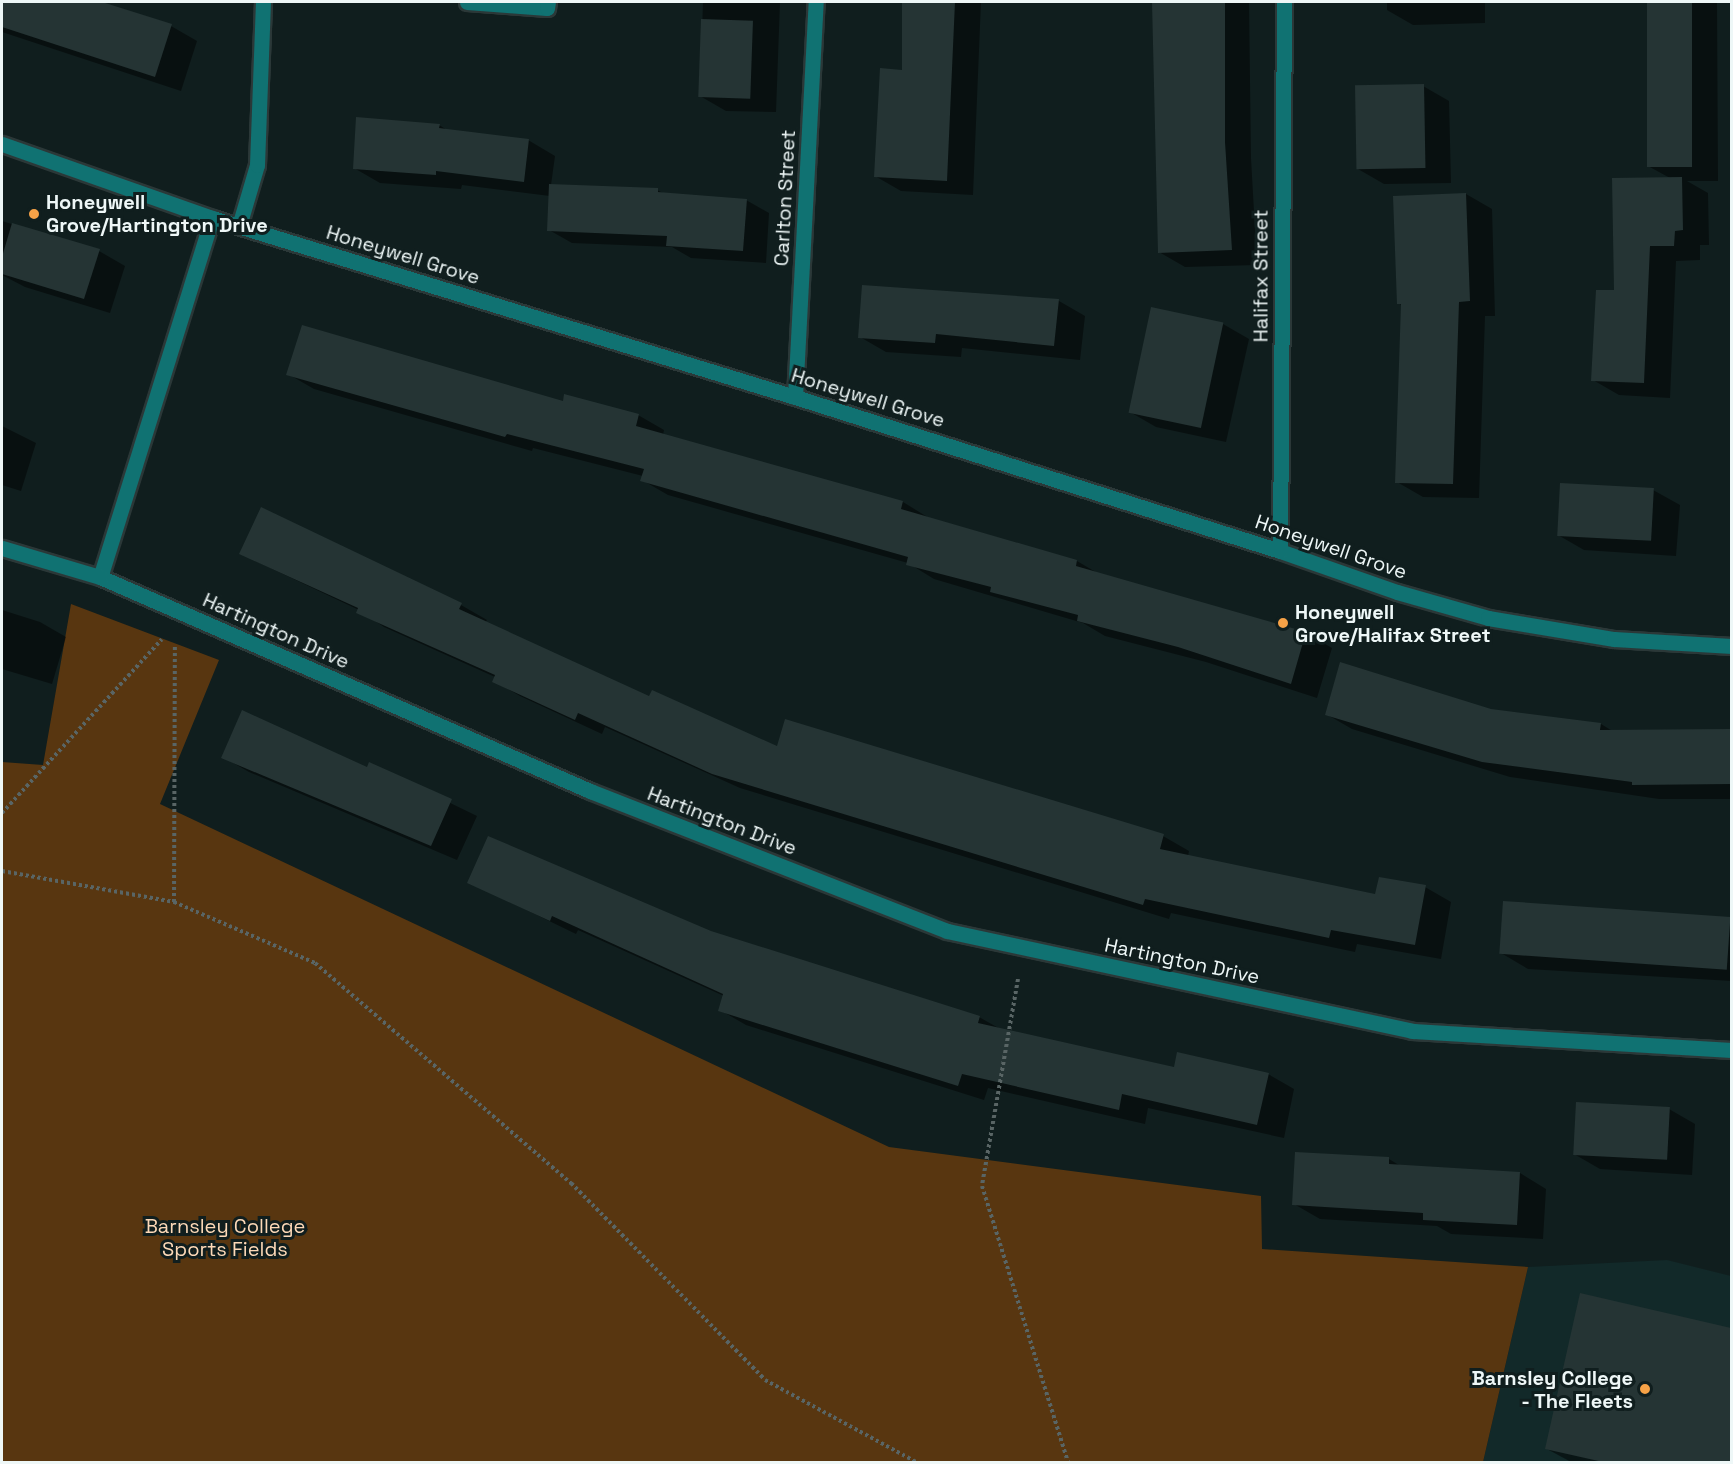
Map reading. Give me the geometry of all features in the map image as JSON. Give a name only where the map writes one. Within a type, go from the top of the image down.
[{"type":"street","points":[[239,226],[256,165],[263,2]]},
{"type":"street","points":[[467,2],[547,8],[548,2]]},
{"type":"street","name":"Carlton Street","points":[[795,397],[816,2]]},
{"type":"street","name":"Halifax Street","points":[[1280,551],[1284,2]]},
{"type":"street","name":"Honeywell Grove","points":[[2,144],[212,218],[795,397],[1280,551],[1397,592],[1488,618],[1614,639],[1731,646]]},
{"type":"street","points":[[100,577],[212,218]]},
{"type":"street","name":"Hartington Drive","points":[[2,548],[100,577],[180,619],[601,796],[947,931],[1412,1032],[1731,1050]]},
{"type":"path","points":[[2,813],[180,619]]},
{"type":"path","points":[[174,902],[180,619]]},
{"type":"path","points":[[2,871],[174,902],[315,963],[571,1183],[765,1380],[916,1462]]},
{"type":"path","points":[[1024,948],[982,1186],[1068,1462]]},
{"type":"shaded area","points":[[1667,1260],[1731,1276],[1731,1462],[1483,1462],[1528,1267]]},
{"type":"green space","name":"Barnsley College Sports Fields","points":[[71,604],[219,660],[160,804],[889,1147],[1261,1196],[1262,1249],[1528,1267],[1483,1462],[2,1462],[2,762],[43,765]]},
{"type":"building","points":[[2,2],[102,2],[172,24],[155,77],[2,27]]},
{"type":"building","points":[[902,2],[955,2],[947,181],[874,177],[880,68],[902,70]]},
{"type":"building","points":[[1152,2],[1225,2],[1225,142],[1232,250],[1158,253]]},
{"type":"building","points":[[1647,2],[1692,2],[1692,167],[1647,167]]},
{"type":"building","points":[[701,19],[753,21],[750,99],[698,97]]},
{"type":"building","points":[[1424,84],[1425,168],[1356,169],[1355,85]]},
{"type":"building","points":[[356,117],[440,124],[439,128],[529,139],[524,182],[436,171],[436,175],[353,169]]},
{"type":"building","points":[[1682,177],[1683,230],[1675,231],[1674,246],[1650,246],[1644,383],[1591,381],[1596,290],[1614,290],[1612,178]]},
{"type":"building","points":[[549,184],[658,188],[658,192],[747,199],[743,251],[666,246],[667,236],[547,231]]},
{"type":"building","points":[[1466,193],[1470,301],[1459,302],[1453,484],[1395,483],[1401,304],[1397,304],[1393,196]]},
{"type":"building","points":[[12,223],[100,249],[84,299],[2,274],[2,257]]},
{"type":"building","points":[[862,285],[1059,299],[1054,346],[936,334],[935,343],[858,338]]},
{"type":"building","points":[[1151,307],[1223,322],[1201,428],[1129,413]]},
{"type":"building","points":[[302,325],[563,401],[564,394],[639,414],[636,426],[903,501],[901,509],[1077,560],[1076,566],[1306,632],[1291,684],[1178,647],[1077,621],[1078,615],[990,592],[991,587],[906,565],[908,557],[640,481],[644,469],[507,434],[505,437],[286,375]]},
{"type":"building","points":[[1560,483],[1654,488],[1651,541],[1557,536]]},
{"type":"building","points":[[261,507],[462,603],[459,609],[649,696],[652,690],[777,746],[785,719],[1164,834],[1160,849],[1375,894],[1379,877],[1426,885],[1415,945],[1331,930],[1329,938],[1145,899],[1143,905],[712,774],[578,713],[575,720],[492,682],[495,675],[356,613],[358,608],[239,554]]},
{"type":"building","points":[[1340,662],[1491,709],[1601,723],[1600,730],[1731,729],[1731,784],[1632,785],[1632,782],[1482,762],[1325,715]]},
{"type":"building","points":[[242,710],[367,767],[369,762],[452,799],[431,846],[221,758]]},
{"type":"building","points":[[488,836],[711,931],[980,1016],[978,1023],[1174,1067],[1177,1052],[1269,1073],[1257,1125],[1122,1094],[1119,1110],[962,1074],[958,1086],[718,1011],[723,994],[552,916],[550,921],[467,883]]},
{"type":"building","points":[[1503,901],[1730,917],[1727,970],[1499,954]]},
{"type":"building","points":[[1576,1102],[1670,1107],[1667,1160],[1573,1155]]},
{"type":"building","points":[[1295,1152],[1389,1157],[1389,1164],[1520,1172],[1517,1225],[1423,1220],[1423,1213],[1292,1205]]},
{"type":"building","name":"Barnsley College - The Fleets","points":[[1580,1293],[1731,1328],[1731,1462],[1603,1462],[1545,1449]]},
{"type":"place","name":"Honeywell Grove/Hartington Drive","points":[[34,214]]},
{"type":"place","name":"Honeywell Grove/Halifax Street","points":[[1283,623]]},
{"type":"place","name":"Barnsley College - The Fleets","points":[[1645,1389]]}]
